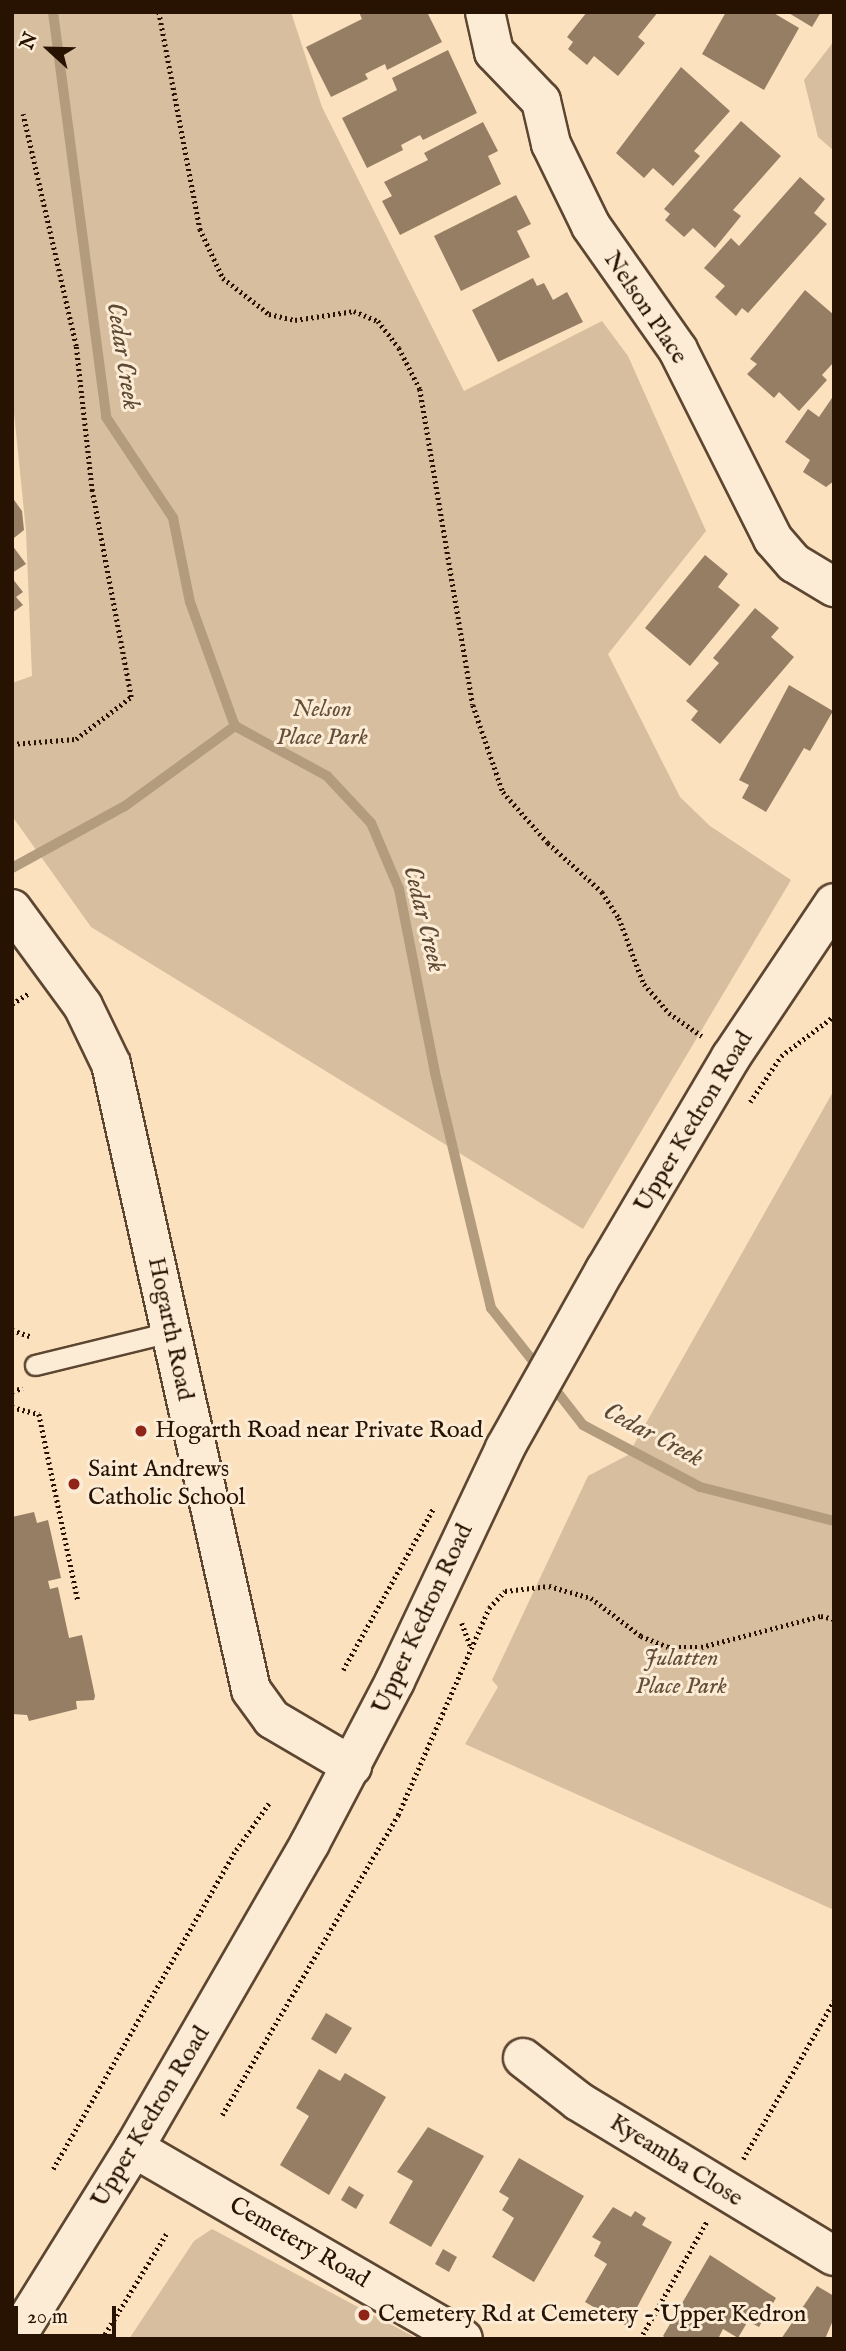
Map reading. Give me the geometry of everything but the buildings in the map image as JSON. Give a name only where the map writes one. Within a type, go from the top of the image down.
[{"type":"street","name":"Nelson Place","points":[[485,12],[494,52],[541,101],[551,144],[591,226],[678,350],[772,538],[794,563],[834,587]]},
{"type":"street","name":"Upper Kedron Road","points":[[16,2339],[134,2148],[352,1766],[505,1448],[605,1270],[694,1119],[834,902]]},
{"type":"street","name":"Hogarth Road","points":[[12,909],[94,1024],[111,1064],[251,1690],[272,1720],[352,1766]]},
{"type":"street","name":"Kyeamba Close","points":[[523,2058],[578,2101],[834,2256]]},
{"type":"street","name":"Cemetery Road","points":[[134,2148],[463,2339]]},
{"type":"lane","points":[[35,1365],[170,1332]]},
{"type":"path","points":[[159,12],[200,229],[223,278],[269,314],[295,320],[354,311],[378,321],[399,348],[420,389],[473,705],[503,792],[548,843],[602,892],[619,918],[644,984],[669,1013],[708,1040]]},
{"type":"path","points":[[12,744],[76,738],[131,696],[92,491],[76,346],[23,114]]},
{"type":"path","points":[[12,1004],[33,990]]},
{"type":"path","points":[[694,1119],[736,1115],[781,1056],[834,1016]]},
{"type":"path","points":[[12,1407],[38,1414],[78,1601]]},
{"type":"path","points":[[343,1670],[435,1504]]},
{"type":"path","points":[[222,2115],[398,1815],[489,1608],[505,1591],[549,1586],[591,1598],[640,1636],[668,1647],[701,1647],[821,1616],[834,1619]]},
{"type":"path","points":[[53,2169],[236,1850],[269,1803]]},
{"type":"path","points":[[102,2339],[166,2234]]},
{"type":"green space","name":"Nelson Place Park","points":[[12,12],[291,12],[322,107],[464,391],[602,321],[628,356],[706,531],[608,654],[680,797],[710,826],[791,880],[583,1229],[91,927],[12,816],[12,683],[32,676],[26,531],[12,393]]},
{"type":"green space","points":[[834,41],[834,151],[818,137],[804,80]]},
{"type":"green space","name":"Julatten Place Park","points":[[834,1090],[834,1910],[465,1744],[498,1687],[492,1680],[588,1476],[628,1455]]},
{"type":"green space","points":[[212,2229],[418,2339],[129,2339],[194,2241]]},
{"type":"waterway","name":"Cedar Creek","points":[[53,12],[106,417],[173,518],[190,602],[235,726],[327,776],[371,823],[399,889],[435,1073],[491,1308],[541,1371]]},
{"type":"waterway","points":[[12,868],[125,806],[235,726]]},
{"type":"waterway","name":"Cedar Creek","points":[[551,1384],[583,1425],[700,1487],[834,1521]]},
{"type":"place","name":"Hogarth Road near Private Road","points":[[141,1431]]},
{"type":"place","name":"Saint Andrews Catholic School","points":[[74,1484]]},
{"type":"place","name":"Cemetery Rd at Cemetery - Upper Kedron","points":[[364,2315]]}]
